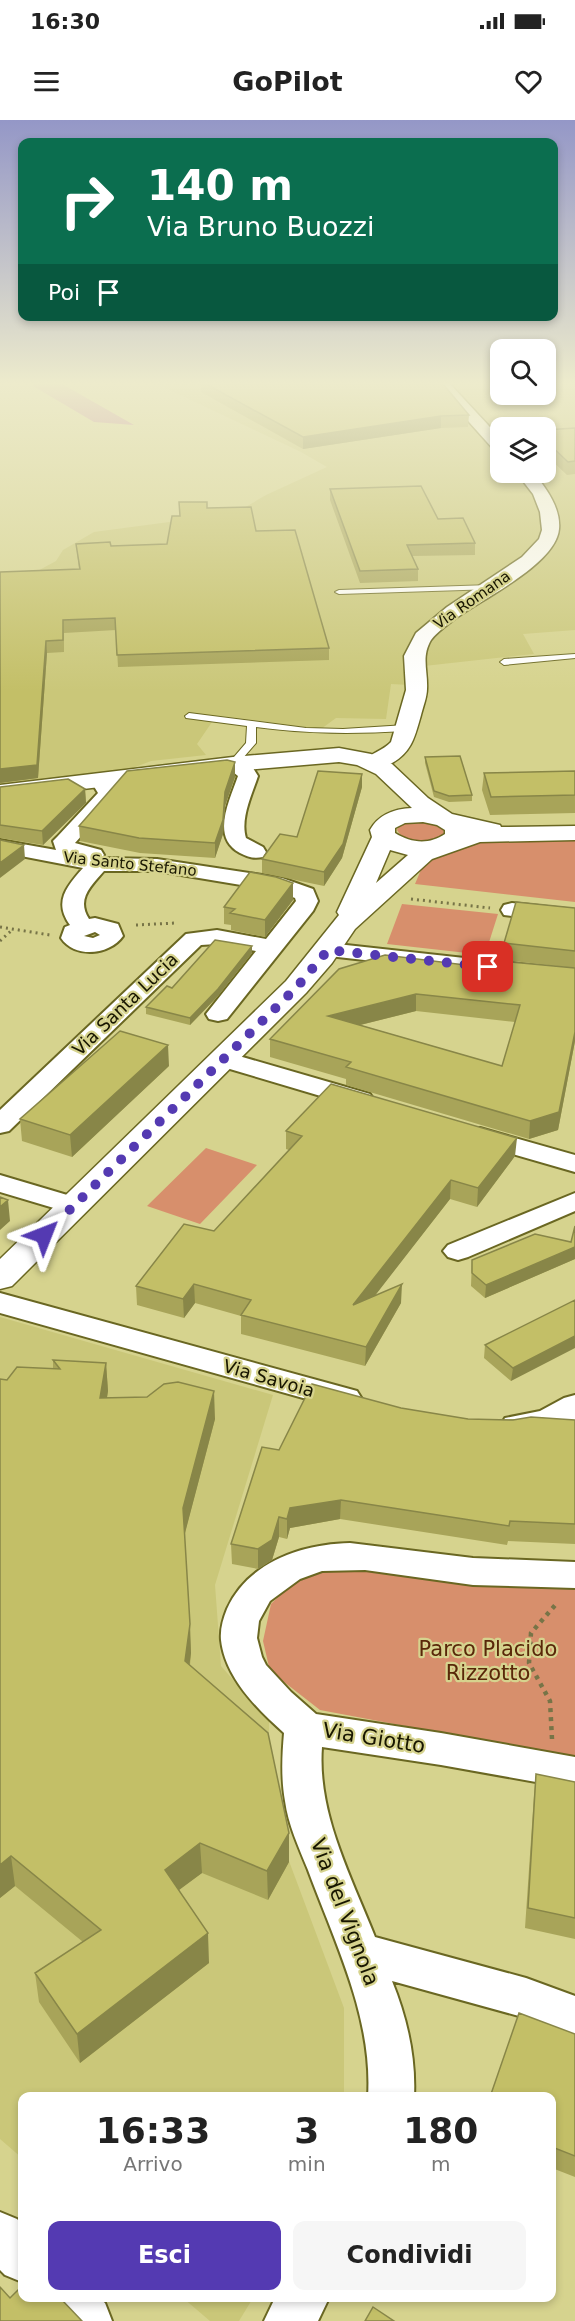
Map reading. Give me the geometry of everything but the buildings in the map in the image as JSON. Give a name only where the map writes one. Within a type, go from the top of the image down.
[{"type":"main road","name":"Via Romana","points":[[383,769],[404,742],[417,690],[413,663],[421,640],[432,628],[534,556],[546,542],[550,533],[550,524],[544,500],[535,487]]},
{"type":"main road","points":[[0,792],[330,754],[352,756],[383,769],[420,803],[457,827],[459,832],[457,837],[413,861],[346,923]]},
{"type":"main road","points":[[0,1278],[297,987],[328,950],[346,923],[385,830],[395,789],[383,769]]},
{"type":"main road","points":[[385,830],[412,815],[444,819],[488,829],[544,833]]},
{"type":"main road","points":[[385,830],[398,845],[411,848],[444,845],[480,835],[575,833]]},
{"type":"street","points":[[233,764],[244,769],[248,776],[234,822],[234,835],[236,841],[255,852]]},
{"type":"street","points":[[100,780],[109,791],[108,795],[66,838],[65,848],[82,853],[157,865]]},
{"type":"street","name":"Via Santo Stefano","points":[[0,846],[98,864],[157,865],[296,889],[305,894],[307,901],[272,947]]},
{"type":"street","points":[[98,864],[77,890],[71,906],[72,914],[78,933],[101,926],[112,932]]},
{"type":"street","points":[[512,910],[575,917]]},
{"type":"street","name":"Via Santa Lucia","points":[[0,1125],[189,942],[200,937],[217,937],[272,947]]},
{"type":"street","points":[[218,1014],[272,947]]},
{"type":"street","points":[[328,950],[575,977]]},
{"type":"street","points":[[222,1059],[382,1107]]},
{"type":"street","points":[[460,1130],[574,1158]]},
{"type":"street","points":[[0,1183],[74,1206]]},
{"type":"street","points":[[458,1251],[575,1201]]},
{"type":"street","name":"Via Savoia","points":[[0,1303],[374,1406]]},
{"type":"street","points":[[485,1426],[536,1424],[548,1421],[575,1406]]},
{"type":"street","name":"Via Giotto","points":[[564,1771],[304,1727],[259,1682],[243,1658],[240,1646],[240,1621],[244,1610],[258,1589],[280,1572],[307,1561],[338,1557],[489,1572],[570,1588]]},
{"type":"street","name":"Via del Vignola","points":[[304,1727],[301,1765],[305,1803],[377,1998],[386,2031],[393,2078],[392,2092]]},
{"type":"street","points":[[359,1952],[526,1998],[575,2016]]},
{"type":"street","points":[[0,2236],[18,2254]]},
{"type":"street","points":[[67,2302],[87,2321]]},
{"type":"street","points":[[289,2321],[301,2302]]},
{"type":"lane","points":[[339,592],[491,587]]},
{"type":"lane","points":[[504,662],[575,656]]},
{"type":"lane","points":[[189,716],[324,732],[406,728]]},
{"type":"lane","points":[[233,764],[251,743],[252,725]]},
{"type":"path","points":[[376,895],[512,910]]},
{"type":"path","points":[[112,932],[142,924],[184,923],[217,937]]},
{"type":"path","points":[[0,927],[78,933]]},
{"type":"path","points":[[0,941],[13,929]]},
{"type":"path","points":[[564,1771],[550,1701],[529,1663],[531,1633],[570,1588]]},
{"type":"shaded area","points":[[284,487],[575,487],[575,630],[523,634],[534,654],[424,666],[410,685],[391,684],[386,719],[336,718],[321,729],[221,716],[212,722],[197,744],[206,755],[151,761],[130,769],[0,786],[0,575],[32,574],[56,561],[63,550],[94,532],[192,519],[244,508]]},
{"type":"shaded area","points":[[0,1317],[273,1395],[215,1585],[221,1666],[269,1721],[268,1805],[344,2008],[344,2092],[18,2092],[18,2155],[0,2139]]},
{"type":"shaded area","points":[[188,2302],[251,2302],[239,2321],[210,2321]]},
{"type":"green space","points":[[409,821],[433,822],[443,827],[444,834],[426,841],[406,838],[397,830]]},
{"type":"green space","points":[[575,838],[575,902],[415,884],[423,865],[447,852],[474,842]]},
{"type":"green space","points":[[402,904],[498,914],[485,955],[387,944]]},
{"type":"green space","points":[[206,1148],[257,1165],[200,1224],[147,1206]]},
{"type":"green space","name":"Parco Placido Rizzotto","points":[[336,1567],[543,1587],[575,1586],[575,1758],[320,1710],[270,1671],[263,1641],[271,1604],[294,1581]]},
{"type":"route","points":[[44,1235],[297,987],[328,950],[488,967]]}]
